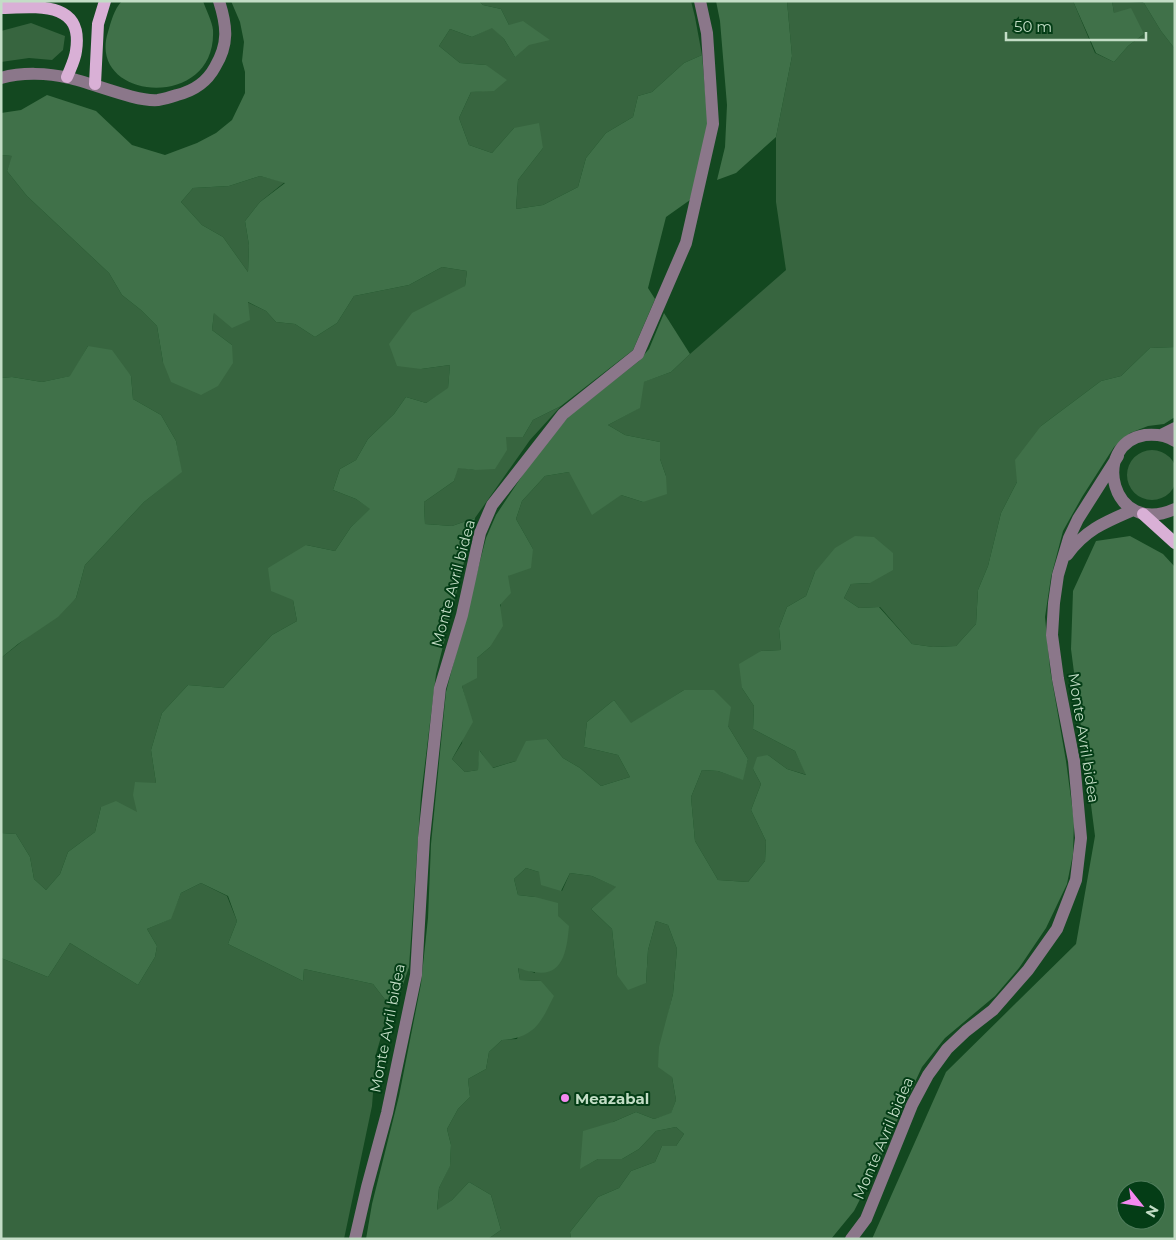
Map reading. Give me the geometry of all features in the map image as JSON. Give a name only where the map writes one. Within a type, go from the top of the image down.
[{"type":"main road","points":[[95,84],[98,24],[105,1]]},
{"type":"main road","points":[[1,8],[45,7],[64,13],[69,18],[77,33],[76,53],[67,77]]},
{"type":"main road","points":[[1138,512],[1175,543]]},
{"type":"street","points":[[1,78],[33,74],[67,77],[132,96],[157,100],[185,93],[201,85],[221,58],[226,39],[226,22],[219,1]]},
{"type":"street","name":"Monte Avril bidea","points":[[355,1239],[387,1113],[416,975],[424,838],[440,688],[462,615],[480,532],[492,505],[563,414],[638,354],[686,243],[713,124],[707,33],[700,1]]},
{"type":"street","points":[[67,77],[73,75],[87,76],[96,68]]},
{"type":"street","points":[[1161,435],[1175,428]]},
{"type":"street","points":[[1161,435],[1175,441]]},
{"type":"street","name":"Monte Avril bidea","points":[[851,1239],[866,1219],[912,1105],[928,1075],[947,1049],[993,1010],[1028,970],[1056,929],[1076,880],[1081,838],[1075,770],[1052,635],[1055,589],[1069,538],[1078,519],[1118,456],[1127,444],[1141,436],[1161,435]]},
{"type":"street","points":[[1118,456],[1113,476],[1118,496],[1138,512],[1154,516],[1165,514],[1175,509]]},
{"type":"street","name":"Monte Avril bidea","points":[[1062,561],[1075,543],[1086,533],[1104,523],[1138,512]]},
{"type":"green space","points":[[122,1],[203,1],[213,30],[209,56],[195,75],[176,85],[154,88],[133,83],[116,72],[106,55],[108,32],[115,12]]},
{"type":"green space","points":[[231,1],[479,1],[483,5],[501,9],[509,25],[523,21],[550,40],[529,45],[515,57],[504,39],[492,28],[472,37],[450,29],[439,46],[460,63],[486,65],[507,80],[494,91],[471,92],[459,118],[469,145],[492,153],[514,128],[539,123],[543,148],[518,180],[516,209],[543,205],[578,187],[586,158],[606,133],[633,117],[638,96],[652,92],[684,63],[702,55],[709,135],[690,200],[666,217],[648,288],[655,299],[633,350],[561,406],[533,420],[523,437],[506,437],[507,450],[495,469],[475,470],[458,468],[454,481],[424,502],[425,524],[452,526],[475,518],[436,674],[421,796],[409,967],[400,993],[390,1006],[373,984],[304,969],[303,981],[228,944],[237,921],[228,896],[201,883],[181,893],[171,919],[147,929],[157,946],[155,957],[138,985],[70,943],[48,977],[1,958],[1,833],[16,834],[30,857],[34,879],[46,890],[60,874],[68,852],[95,832],[101,807],[116,801],[137,812],[133,795],[135,782],[156,783],[151,750],[162,713],[188,685],[223,688],[272,635],[297,621],[293,600],[271,591],[268,568],[306,545],[335,551],[351,527],[370,509],[356,499],[333,490],[340,469],[356,460],[368,439],[394,414],[406,397],[426,403],[448,388],[450,365],[421,369],[397,366],[389,344],[412,313],[465,286],[467,271],[442,267],[409,285],[354,296],[337,323],[315,337],[295,324],[276,322],[266,311],[248,302],[250,320],[232,328],[214,313],[212,330],[232,345],[233,363],[218,386],[201,395],[171,382],[163,362],[157,326],[122,295],[109,273],[27,196],[7,171],[12,156],[1,155],[1,113],[21,110],[47,95],[96,111],[132,145],[165,155],[197,143],[216,133],[232,120],[245,93],[245,72],[242,61],[244,42],[240,22]],"holes":[[[260,176],[285,183],[260,202],[245,221],[249,245],[248,272],[223,237],[202,225],[181,202],[193,188],[229,186]]]},
{"type":"green space","points":[[479,1],[691,1],[702,55],[684,63],[652,92],[638,96],[633,117],[606,133],[586,158],[578,187],[543,205],[516,209],[518,180],[543,148],[514,128],[492,153],[469,145],[459,118],[471,92],[494,90],[486,65],[460,63],[439,46],[450,29],[472,37],[492,27],[504,39],[515,57],[509,25],[501,9],[483,5]]},
{"type":"green space","points":[[716,1],[787,1],[792,56],[776,137],[736,173],[717,180],[725,147],[727,105],[720,21]]},
{"type":"green space","points":[[787,1],[1073,1],[1095,53],[1114,62],[1128,46],[1144,34],[1114,13],[1112,1],[1144,3],[1161,31],[1175,49],[1175,347],[1150,348],[1121,376],[1101,381],[1041,426],[1017,482],[1001,513],[988,566],[978,590],[976,624],[956,646],[933,647],[912,644],[880,607],[859,608],[844,598],[851,584],[870,583],[815,572],[806,596],[787,607],[779,628],[781,650],[761,651],[742,688],[754,706],[753,729],[795,751],[807,775],[787,769],[768,755],[753,769],[761,784],[751,810],[766,841],[765,861],[748,882],[718,880],[695,841],[691,797],[702,770],[718,771],[742,779],[748,759],[728,726],[684,690],[631,724],[614,700],[587,722],[584,747],[618,755],[630,777],[601,786],[580,768],[563,758],[547,739],[516,761],[492,768],[480,751],[478,770],[465,772],[452,759],[462,743],[466,701],[462,686],[477,658],[490,647],[508,576],[533,549],[516,519],[522,501],[545,476],[569,472],[621,495],[643,502],[666,476],[660,459],[660,442],[625,435],[608,425],[639,408],[643,382],[671,372],[786,270],[776,202],[776,137],[792,56]]},
{"type":"green space","points":[[1073,1],[1112,1],[1114,13],[1131,8],[1144,34],[1128,46],[1114,62],[1096,53]]},
{"type":"green space","points":[[1141,1],[1175,1],[1175,49],[1161,31],[1144,3]]},
{"type":"green space","points":[[31,23],[65,36],[63,50],[52,60],[29,58],[1,62],[1,31]]},
{"type":"green space","points":[[1,155],[13,156],[7,171],[27,196],[109,273],[122,295],[157,326],[163,362],[232,345],[212,330],[214,312],[247,302],[266,311],[276,322],[295,324],[315,337],[337,323],[354,296],[409,285],[442,267],[467,271],[465,286],[421,369],[450,365],[448,389],[426,403],[406,397],[394,414],[368,439],[356,460],[340,469],[333,490],[356,499],[371,509],[351,527],[335,551],[306,545],[293,600],[297,621],[272,635],[223,688],[188,685],[162,713],[151,750],[156,783],[137,813],[101,807],[95,832],[68,852],[60,874],[46,890],[34,879],[30,857],[16,834],[1,833],[1,658],[76,598],[85,565],[144,502],[181,472],[176,441],[161,415],[133,399],[131,376],[88,346],[71,376],[42,382],[12,377],[1,378]]},
{"type":"green space","points":[[260,176],[285,182],[260,202],[245,221],[249,245],[248,272],[223,237],[202,225],[181,202],[193,188],[229,186]]},
{"type":"green space","points":[[664,313],[690,354],[671,372],[644,382],[640,408],[608,425],[625,435],[660,442],[660,459],[666,476],[667,494],[643,502],[621,495],[592,515],[569,472],[545,476],[522,501],[516,519],[533,549],[531,568],[508,576],[511,593],[500,605],[503,626],[490,647],[477,658],[477,678],[462,686],[473,722],[452,759],[465,772],[478,770],[479,750],[493,768],[516,761],[526,741],[547,739],[563,758],[580,768],[601,786],[630,777],[618,755],[584,747],[587,722],[614,700],[631,723],[684,690],[714,690],[731,707],[728,726],[748,759],[743,780],[718,771],[702,770],[691,797],[695,841],[718,880],[748,882],[765,861],[766,841],[751,810],[761,784],[753,769],[757,757],[768,755],[787,769],[806,775],[795,751],[753,729],[754,706],[742,688],[739,664],[761,651],[781,650],[779,628],[787,607],[806,596],[815,572],[835,548],[855,536],[874,537],[893,553],[893,570],[870,583],[851,584],[844,598],[859,608],[879,607],[912,644],[933,647],[956,646],[976,624],[978,590],[988,566],[1001,513],[1017,482],[1015,460],[1041,426],[1101,381],[1121,376],[1150,348],[1175,347],[1175,417],[1164,424],[1148,426],[1130,433],[1114,447],[1063,531],[1051,577],[1045,617],[1050,669],[1074,821],[1073,854],[1067,884],[1046,928],[1019,968],[995,996],[945,1038],[922,1067],[854,1211],[831,1239],[571,1239],[570,1232],[598,1197],[619,1188],[631,1171],[655,1162],[662,1146],[676,1146],[684,1134],[676,1127],[656,1131],[639,1149],[622,1159],[598,1159],[580,1169],[583,1131],[613,1122],[636,1112],[654,1119],[671,1113],[676,1100],[672,1077],[658,1067],[659,1047],[673,994],[677,949],[668,925],[656,921],[648,950],[646,983],[628,990],[617,975],[612,929],[591,909],[616,887],[592,876],[570,873],[561,891],[541,885],[539,872],[526,868],[514,879],[518,895],[558,903],[558,916],[569,926],[565,952],[558,966],[544,973],[530,972],[518,968],[520,980],[541,981],[554,996],[536,1027],[522,1036],[502,1040],[489,1052],[486,1069],[468,1079],[470,1097],[458,1109],[447,1129],[451,1145],[450,1166],[439,1188],[437,1210],[452,1200],[469,1182],[491,1195],[501,1230],[488,1239],[366,1239],[372,1204],[399,1096],[421,984],[428,918],[431,844],[446,692],[486,538],[496,515],[526,470],[551,438],[569,416],[639,361],[649,349]]},
{"type":"green space","points":[[88,346],[112,350],[131,376],[133,399],[161,415],[176,441],[182,472],[144,502],[85,565],[76,598],[58,617],[1,658],[1,378],[12,377],[42,382],[70,376]]},
{"type":"green space","points":[[561,406],[530,440],[475,518],[452,526],[425,524],[424,502],[454,481],[457,467],[475,470],[506,437],[523,437],[533,420]]},
{"type":"green space","points":[[1152,450],[1161,452],[1172,461],[1177,475],[1175,484],[1166,495],[1152,500],[1143,498],[1132,489],[1127,475],[1129,466],[1138,455]]},
{"type":"green space","points":[[1130,536],[1163,554],[1175,567],[1175,1239],[872,1239],[946,1072],[1076,944],[1095,836],[1071,649],[1073,591],[1096,541]]},
{"type":"green space","points":[[526,868],[539,872],[562,891],[570,873],[592,876],[617,887],[591,909],[612,929],[617,975],[646,983],[648,950],[656,921],[668,925],[677,949],[673,994],[668,1015],[672,1077],[676,1100],[671,1114],[654,1119],[636,1112],[613,1122],[581,1168],[598,1159],[622,1159],[639,1149],[656,1131],[676,1127],[684,1134],[676,1146],[662,1146],[655,1162],[631,1171],[619,1188],[598,1197],[570,1232],[571,1239],[488,1239],[501,1230],[491,1195],[469,1182],[452,1200],[437,1211],[439,1188],[450,1165],[451,1145],[447,1129],[458,1109],[470,1097],[468,1079],[486,1069],[489,1052],[502,1040],[517,1039],[541,981],[520,980],[518,967],[535,973],[535,897],[518,895],[514,879]]},
{"type":"green space","points":[[201,883],[227,896],[237,921],[228,944],[303,981],[304,969],[373,984],[390,1006],[376,1054],[372,1106],[344,1239],[1,1239],[1,958],[48,977],[70,943],[138,985],[155,957],[157,946],[147,929],[170,919],[181,893]]},
{"type":"place","name":"Meazabal","points":[[565,1098]]}]
